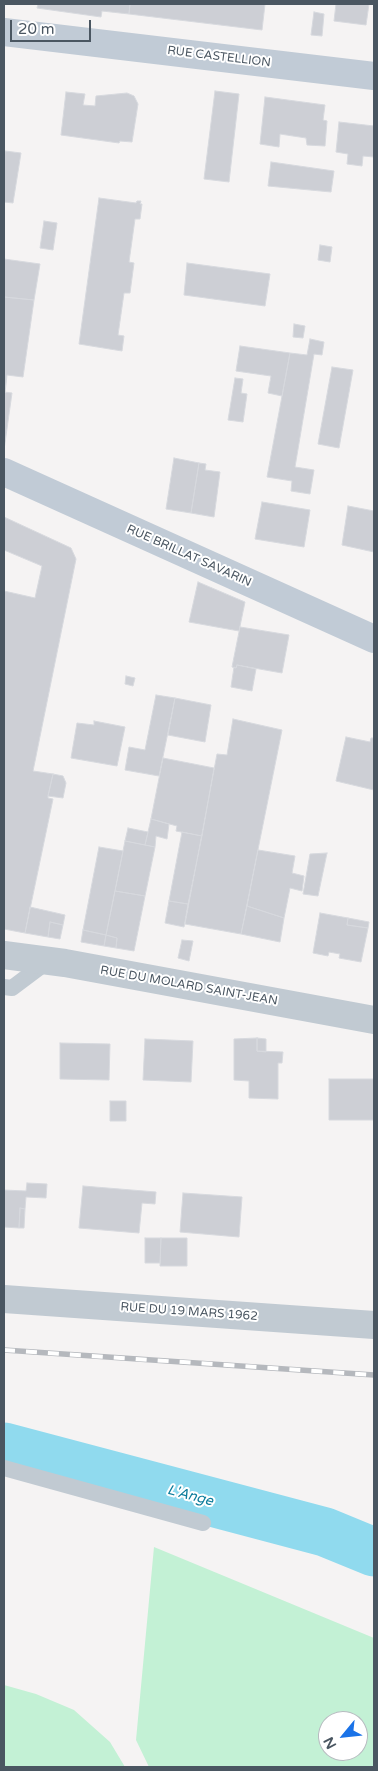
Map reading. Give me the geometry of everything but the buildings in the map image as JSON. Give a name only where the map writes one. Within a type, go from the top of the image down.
[{"type":"main road","name":"RUE CASTELLION","points":[[4,32],[374,76]]},
{"type":"main road","name":"RUE BRILLAT SAVARIN","points":[[4,472],[374,639]]},
{"type":"street","name":"RUE DU MOLARD SAINT-JEAN","points":[[4,955],[48,961],[374,1020]]},
{"type":"street","name":"RUE DU 19 MARS 1962","points":[[4,1299],[374,1325]]},
{"type":"lane","points":[[4,987],[12,988],[48,961]]},
{"type":"lane","points":[[4,1468],[203,1523]]},
{"type":"green space","points":[[154,1547],[374,1638],[374,1767],[149,1767],[136,1740]]},
{"type":"green space","points":[[4,1685],[36,1694],[74,1710],[110,1742],[125,1767],[4,1767]]},
{"type":"waterway","name":"L'Ange","points":[[4,1447],[325,1532],[374,1552]]},
{"type":"railway","points":[[4,1350],[374,1375]]}]
